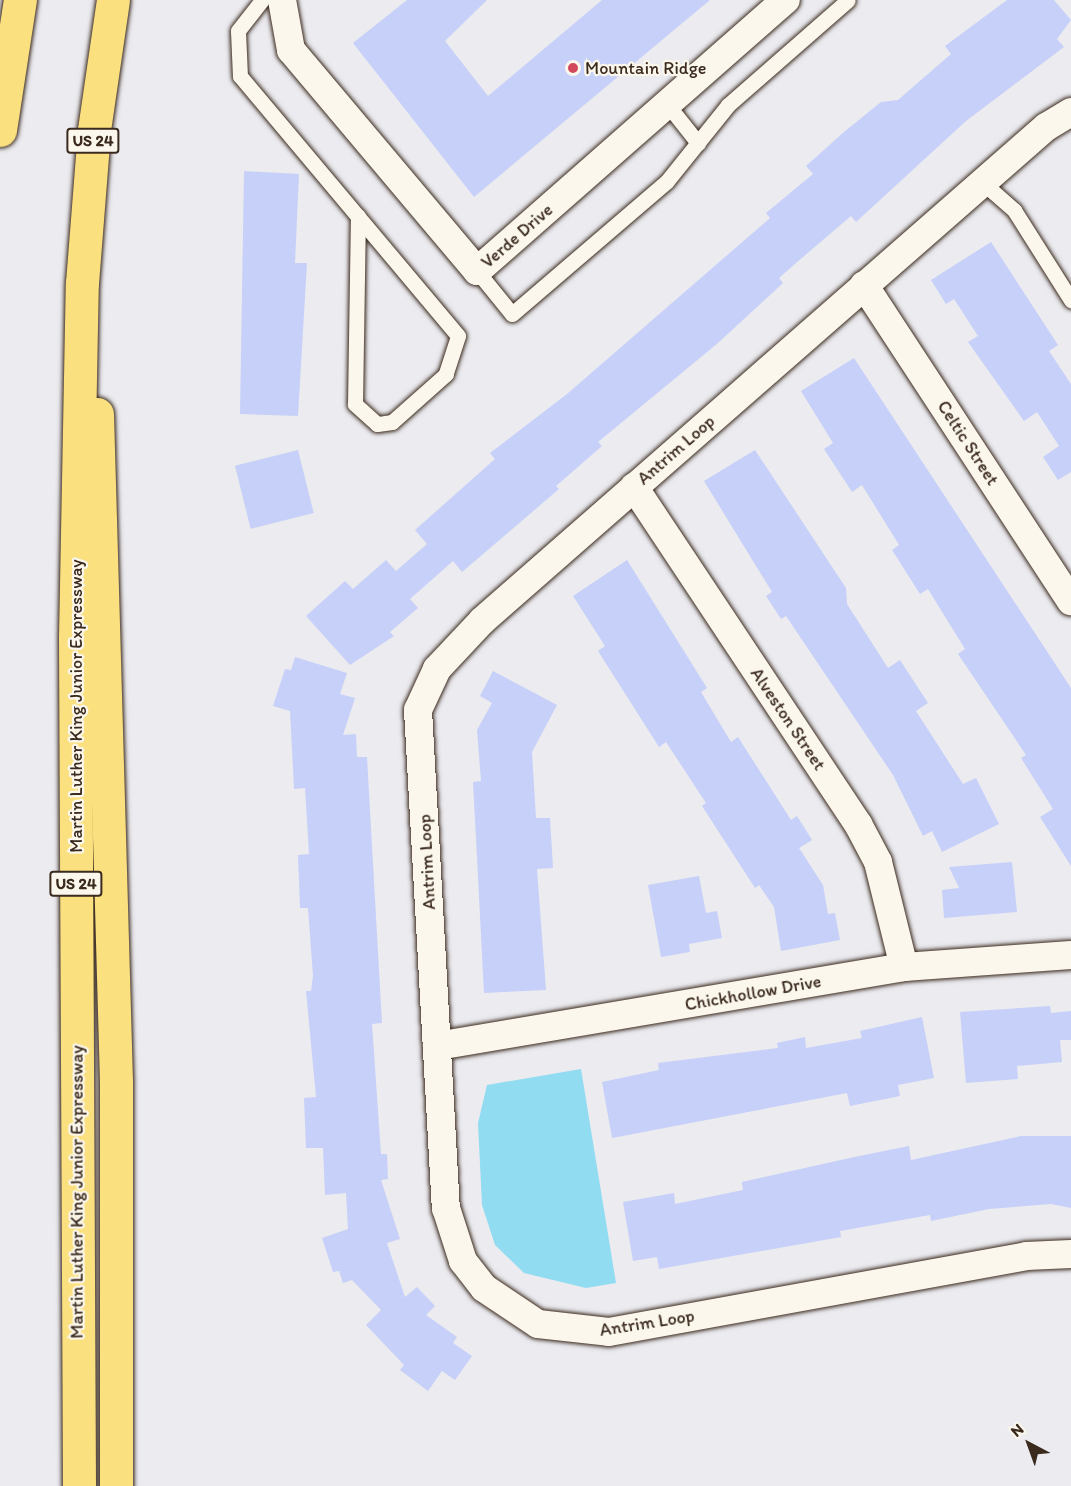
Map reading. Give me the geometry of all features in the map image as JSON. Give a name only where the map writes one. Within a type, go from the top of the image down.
[{"type":"highway","points":[[0,130],[20,0]]},
{"type":"highway","name":"Martin Luther King Junior Expressway","points":[[79,1486],[75,638],[82,282],[94,130],[113,0]]},
{"type":"highway","points":[[82,282],[102,455],[116,1083],[116,1486]]},
{"type":"street","name":"Verde Drive","points":[[282,0],[291,50],[477,271],[786,0]]},
{"type":"street","name":"Antrim Loop","points":[[1071,112],[982,182],[459,642],[424,690],[418,710],[446,1208],[453,1236],[484,1288],[538,1324],[570,1331],[609,1332],[1026,1256],[1071,1254]]},
{"type":"street","name":"Celtic Street","points":[[864,285],[1071,601]]},
{"type":"street","name":"Alveston Street","points":[[634,488],[858,824],[878,862],[904,967]]},
{"type":"street","name":"Chickhollow Drive","points":[[437,1046],[904,967],[1071,955]]},
{"type":"lane","points":[[262,0],[238,31],[240,76],[358,216],[459,336],[446,374],[392,422],[376,424],[355,404],[358,216]]},
{"type":"lane","points":[[477,271],[512,314],[667,182],[728,105],[848,0]]},
{"type":"lane","points":[[667,104],[698,143]]},
{"type":"lane","points":[[982,182],[1014,210],[1071,300]]},
{"type":"water","points":[[581,1069],[616,1283],[586,1288],[524,1273],[495,1245],[482,1205],[478,1123],[487,1085]]},
{"type":"building","points":[[407,0],[487,0],[445,41],[488,96],[602,0],[710,0],[474,197],[353,43]]},
{"type":"building","points":[[1007,0],[1054,0],[1071,20],[1057,39],[1064,47],[966,121],[856,222],[851,216],[796,263],[779,278],[783,283],[718,343],[598,442],[602,446],[556,486],[559,489],[462,572],[453,561],[410,599],[418,608],[390,632],[394,636],[350,665],[306,616],[345,581],[353,589],[386,560],[396,571],[427,544],[415,530],[495,459],[490,453],[567,394],[770,218],[766,213],[813,174],[806,166],[844,132],[881,102],[898,100],[951,54],[945,46]]},
{"type":"building","points":[[244,171],[299,174],[295,263],[307,263],[298,416],[240,414]]},
{"type":"building","points":[[991,242],[1058,345],[1049,351],[1071,384],[1071,472],[1058,480],[1043,457],[1059,446],[1037,412],[1024,421],[968,342],[978,336],[954,299],[946,304],[931,280]]},
{"type":"building","points":[[854,358],[1071,688],[1071,866],[1040,817],[1053,809],[1021,758],[1026,755],[958,654],[965,649],[928,589],[920,594],[892,550],[899,545],[862,485],[852,492],[824,449],[833,443],[801,391]]},
{"type":"building","points":[[298,450],[314,513],[251,529],[235,466]]},
{"type":"building","points":[[755,450],[846,588],[847,604],[888,668],[900,660],[928,703],[916,711],[963,784],[976,778],[999,824],[942,852],[932,831],[923,836],[893,775],[786,616],[781,619],[766,596],[772,592],[704,481]]},
{"type":"building","points":[[627,560],[707,688],[701,692],[731,742],[738,737],[791,820],[797,816],[812,840],[799,848],[823,885],[828,914],[835,913],[840,940],[781,951],[774,907],[759,885],[755,888],[702,806],[706,803],[666,742],[659,747],[598,651],[605,646],[573,596]]},
{"type":"building","points":[[295,657],[347,673],[340,694],[355,698],[343,735],[356,734],[357,757],[367,757],[382,1023],[372,1024],[381,1154],[387,1154],[388,1179],[381,1180],[400,1239],[387,1243],[405,1297],[417,1287],[435,1306],[426,1315],[457,1337],[453,1343],[472,1356],[455,1380],[442,1371],[428,1391],[400,1370],[404,1365],[366,1325],[381,1310],[352,1280],[343,1283],[339,1271],[333,1272],[322,1238],[348,1229],[346,1193],[325,1195],[323,1148],[306,1148],[304,1098],[316,1097],[306,991],[311,991],[313,976],[308,908],[300,908],[298,855],[309,854],[305,788],[294,789],[290,711],[273,706],[285,669],[291,670]]},
{"type":"building","points":[[493,671],[557,705],[532,752],[536,818],[550,818],[553,868],[537,869],[546,990],[484,993],[473,782],[481,781],[477,730],[492,703],[480,696]]},
{"type":"building","points":[[1012,862],[1017,912],[944,918],[942,890],[959,888],[949,867]]},
{"type":"building","points":[[699,876],[706,913],[717,911],[722,938],[689,944],[690,952],[661,957],[648,885]]},
{"type":"building","points":[[1050,1006],[1051,1013],[1071,1011],[1071,1040],[1060,1040],[1062,1062],[1017,1066],[1018,1079],[966,1083],[960,1012]]},
{"type":"building","points":[[922,1017],[934,1078],[898,1085],[900,1096],[850,1106],[847,1093],[612,1138],[602,1082],[659,1070],[658,1063],[778,1048],[777,1043],[805,1037],[806,1048],[862,1038],[860,1031]]},
{"type":"building","points":[[1021,1136],[1071,1136],[1071,1208],[1051,1204],[989,1209],[931,1221],[930,1215],[840,1231],[841,1237],[659,1269],[657,1257],[633,1261],[623,1202],[674,1193],[675,1204],[743,1190],[742,1182],[909,1146],[911,1160]]},
{"type":"place","name":"Mountain Ridge","points":[[573,68]]}]
